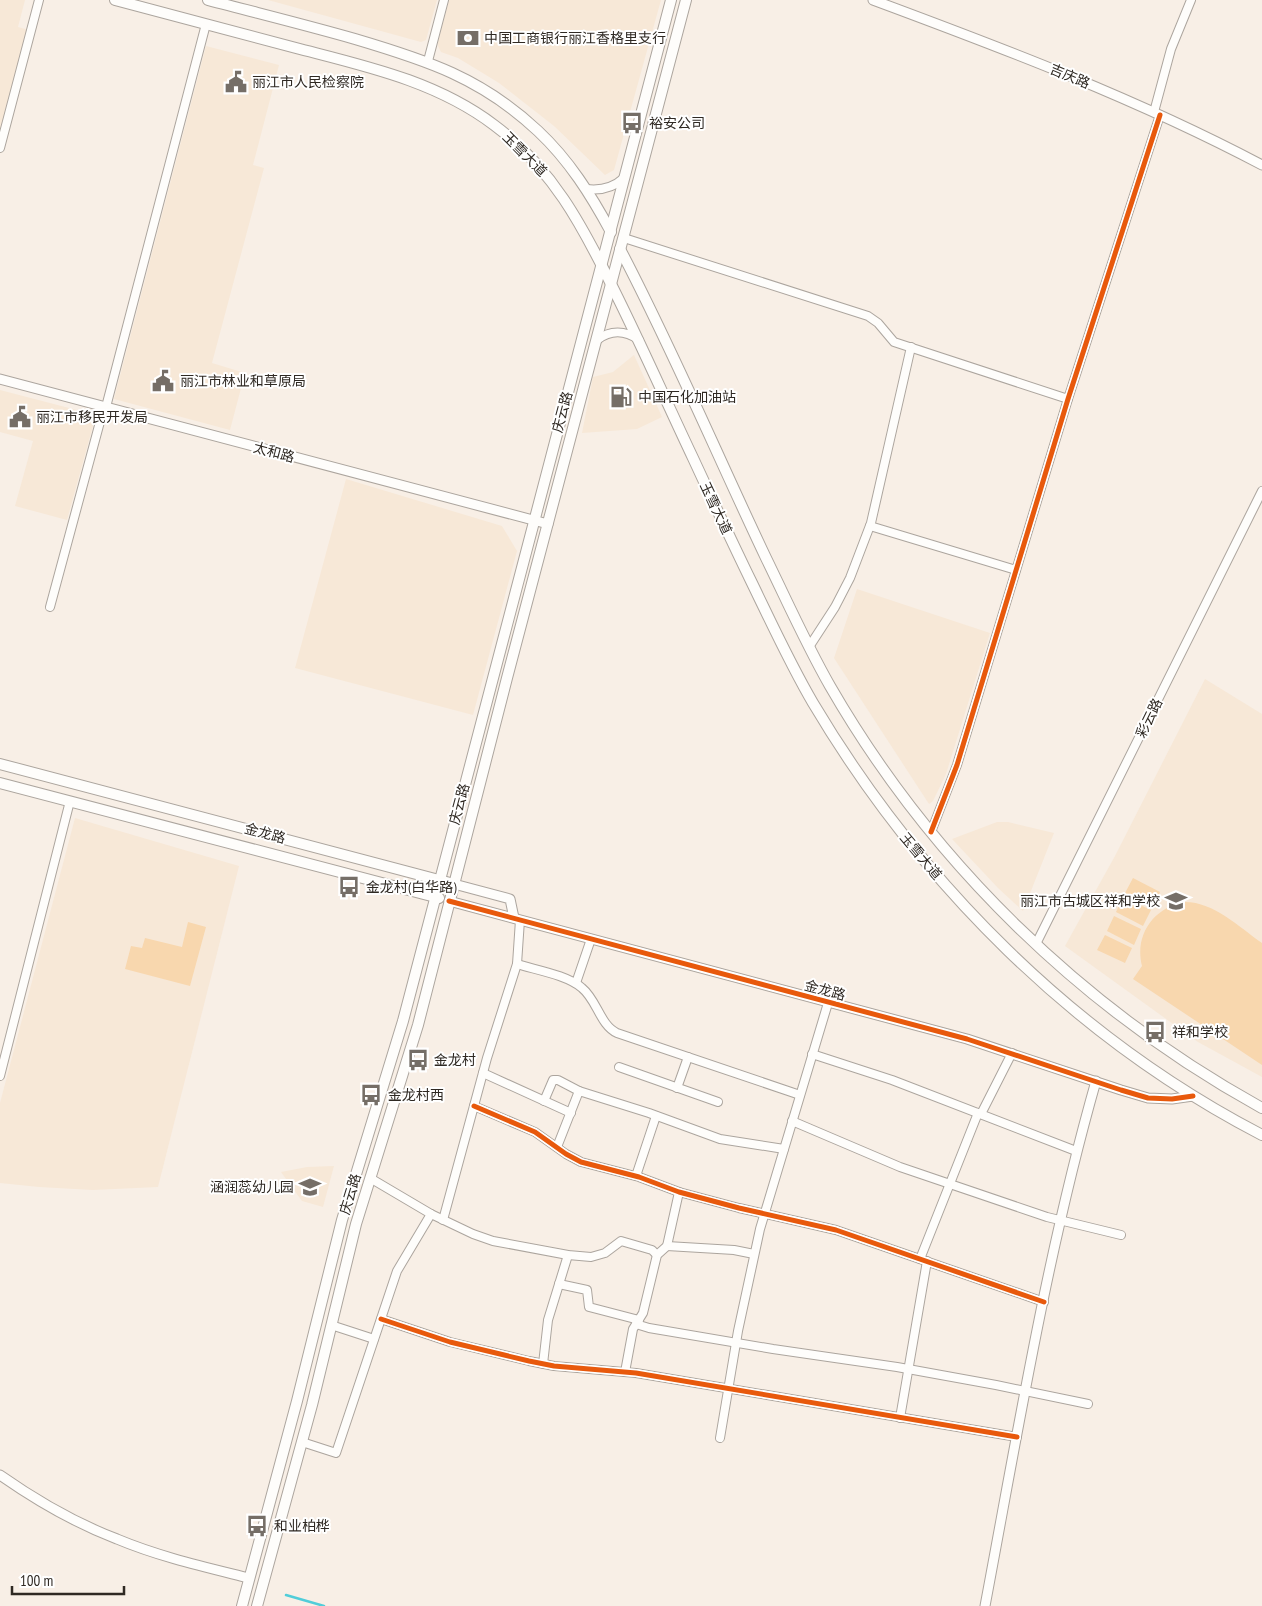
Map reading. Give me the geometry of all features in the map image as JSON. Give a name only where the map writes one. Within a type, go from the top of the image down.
[{"type":"main road","name":"玉雪大道","points":[[115,0],[333,57],[402,78],[445,95],[471,110],[510,137],[543,170],[569,205],[612,284],[693,459],[792,665],[828,728],[882,807],[944,885],[1025,967],[1111,1039],[1150,1068],[1193,1096],[1262,1135]]},
{"type":"main road","name":"玉雪大道","points":[[208,0],[222,2],[339,34],[428,62],[484,89],[525,119],[561,155],[586,188],[653,314],[719,458],[809,647],[831,688],[865,742],[931,832],[975,883],[1036,944],[1084,987],[1144,1035],[1202,1073],[1262,1108]]},
{"type":"main road","name":"庆云路","points":[[242,1606],[297,1401],[333,1252],[403,1021],[671,0]]},
{"type":"main road","name":"庆云路","points":[[258,1606],[302,1442],[348,1256],[370,1178],[418,1025],[686,0]]},
{"type":"main road","name":"金龙路","points":[[0,764],[454,884]]},
{"type":"main road","name":"金龙路","points":[[0,783],[449,901]]},
{"type":"street","points":[[0,148],[39,0]]},
{"type":"street","points":[[428,62],[444,0]]},
{"type":"street","name":"吉庆路","points":[[873,0],[1021,55],[1157,113],[1262,165]]},
{"type":"street","points":[[931,832],[957,765],[1157,113],[1161,81],[1171,49],[1191,0]]},
{"type":"street","points":[[50,608],[206,24]]},
{"type":"street","points":[[586,188],[604,189],[615,185],[624,178]]},
{"type":"street","points":[[624,238],[868,316],[878,323],[894,342],[1068,399]]},
{"type":"street","points":[[597,340],[605,335],[620,332],[639,340]]},
{"type":"street","points":[[809,647],[835,607],[850,578],[870,526],[911,347]]},
{"type":"street","name":"太和路","points":[[0,379],[548,524]]},
{"type":"street","name":"彩云路","points":[[1036,944],[1262,491]]},
{"type":"street","points":[[870,526],[1016,570]]},
{"type":"street","points":[[0,1076],[70,801]]},
{"type":"street","name":"金龙路","points":[[454,884],[510,899],[517,919]]},
{"type":"street","name":"金龙路","points":[[449,901],[967,1039],[1148,1098],[1172,1099],[1193,1096]]},
{"type":"street","points":[[443,1220],[483,1073],[517,964],[517,919]]},
{"type":"street","points":[[576,983],[591,939]]},
{"type":"street","points":[[517,964],[576,983],[590,996],[606,1025],[613,1031],[800,1095]]},
{"type":"street","points":[[720,1438],[736,1343],[754,1254],[764,1214],[828,1002]]},
{"type":"street","points":[[812,1054],[892,1080],[1076,1151]]},
{"type":"street","points":[[900,1418],[924,1260],[950,1184],[979,1114],[1012,1054]]},
{"type":"street","points":[[677,1088],[688,1057]]},
{"type":"street","points":[[619,1067],[718,1102]]},
{"type":"street","points":[[483,1073],[570,1112]]},
{"type":"street","points":[[544,1100],[553,1080],[558,1080],[579,1091],[720,1139],[784,1149]]},
{"type":"street","points":[[985,1606],[1061,1221],[1076,1151],[1096,1081]]},
{"type":"street","points":[[557,1147],[579,1091]]},
{"type":"street","points":[[474,1106],[535,1132],[581,1162],[636,1176],[679,1192],[836,1230],[1044,1302]]},
{"type":"street","points":[[636,1176],[656,1116]]},
{"type":"street","points":[[792,1121],[900,1167],[1047,1218],[1121,1234]]},
{"type":"street","points":[[370,1178],[431,1214],[487,1239],[568,1255],[597,1256],[605,1253],[620,1240],[652,1250],[657,1255]]},
{"type":"street","points":[[625,1372],[633,1329],[643,1313],[657,1255],[667,1246],[679,1192]]},
{"type":"street","points":[[302,1442],[336,1453],[397,1271],[431,1214]]},
{"type":"street","points":[[667,1246],[734,1250],[754,1254]]},
{"type":"street","points":[[543,1364],[548,1320],[568,1255]]},
{"type":"street","points":[[559,1284],[587,1290],[589,1307],[638,1322],[648,1328],[908,1370],[1088,1404]]},
{"type":"street","points":[[381,1319],[478,1350],[543,1364],[625,1372],[1017,1437]]},
{"type":"street","points":[[331,1325],[374,1339]]},
{"type":"street","points":[[0,1475],[64,1515],[112,1538],[190,1563],[250,1578]]},
{"type":"shaded area","points":[[0,0],[25,0],[18,27],[29,30],[0,136]]},
{"type":"shaded area","points":[[268,0],[437,0],[426,40],[421,42]]},
{"type":"shaded area","points":[[449,0],[661,0],[614,170],[605,175],[554,126],[499,83],[458,58],[441,52],[438,42]]},
{"type":"shaded area","points":[[206,46],[279,65],[253,165],[264,168],[212,363],[245,373],[230,430],[114,399]]},
{"type":"shaded area","name":"中国石化加油站","points":[[634,355],[662,417],[637,429],[582,433],[593,377],[613,372]]},
{"type":"shaded area","points":[[0,390],[96,415],[67,520],[15,506],[33,441],[0,432]]},
{"type":"shaded area","points":[[346,479],[502,526],[517,551],[473,715],[295,668]]},
{"type":"shaded area","points":[[857,589],[990,633],[946,774],[933,801],[929,804],[834,658]]},
{"type":"shaded area","name":"丽江市古城区祥和学校","points":[[1205,679],[1262,714],[1262,1077],[1198,1042],[1065,946],[1115,856]]},
{"type":"shaded area","points":[[75,818],[239,866],[158,1187],[93,1190],[0,1183],[0,1103]]},
{"type":"shaded area","points":[[997,822],[1008,822],[1054,833],[1023,911],[998,888],[952,839]]},
{"type":"shaded area","points":[[1133,878],[1160,892],[1153,907],[1125,893]]},
{"type":"shaded area","points":[[1123,897],[1151,910],[1143,926],[1116,912]]},
{"type":"shaded area","points":[[1185,902],[1206,906],[1226,916],[1262,943],[1262,1065],[1133,979],[1142,966],[1141,944],[1149,924],[1164,910]]},
{"type":"shaded area","points":[[1114,916],[1141,929],[1134,945],[1107,931]]},
{"type":"shaded area","points":[[188,922],[206,927],[190,986],[125,969],[131,946],[142,948],[145,938],[182,947]]},
{"type":"shaded area","points":[[1105,935],[1132,948],[1125,963],[1097,950]]},
{"type":"shaded area","name":"涵润蕊幼儿园","points":[[334,1166],[323,1207],[302,1201],[281,1172],[307,1167]]},
{"type":"waterway","points":[[286,1595],[324,1606]]},
{"type":"cycle path","points":[[931,832],[957,765],[1068,399],[1160,115]]},
{"type":"cycle path","points":[[449,901],[967,1039],[1148,1098],[1172,1099],[1193,1096]]},
{"type":"cycle path","points":[[474,1106],[535,1132],[581,1162],[639,1177],[679,1192],[836,1230],[1044,1302]]},
{"type":"cycle path","points":[[381,1319],[450,1342],[554,1366],[636,1373],[1017,1437]]},
{"type":"place","name":"中国工商银行丽江香格里支行","points":[[468,38]]},
{"type":"place","name":"丽江市人民检察院","points":[[236,82]]},
{"type":"place","name":"裕安公司","points":[[632,123]]},
{"type":"place","name":"丽江市林业和草原局","points":[[163,381]]},
{"type":"place","name":"中国石化加油站","points":[[621,397]]},
{"type":"place","name":"丽江市移民开发局","points":[[20,417]]},
{"type":"place","name":"金龙村(白华路)","points":[[349,887]]},
{"type":"place","name":"丽江市古城区祥和学校","points":[[1176,901]]},
{"type":"place","name":"祥和学校","points":[[1155,1032]]},
{"type":"place","name":"金龙村","points":[[418,1060]]},
{"type":"place","name":"金龙村西","points":[[371,1095]]},
{"type":"place","name":"涵润蕊幼儿园","points":[[310,1187]]},
{"type":"place","name":"和业柏桦","points":[[257,1526]]}]
